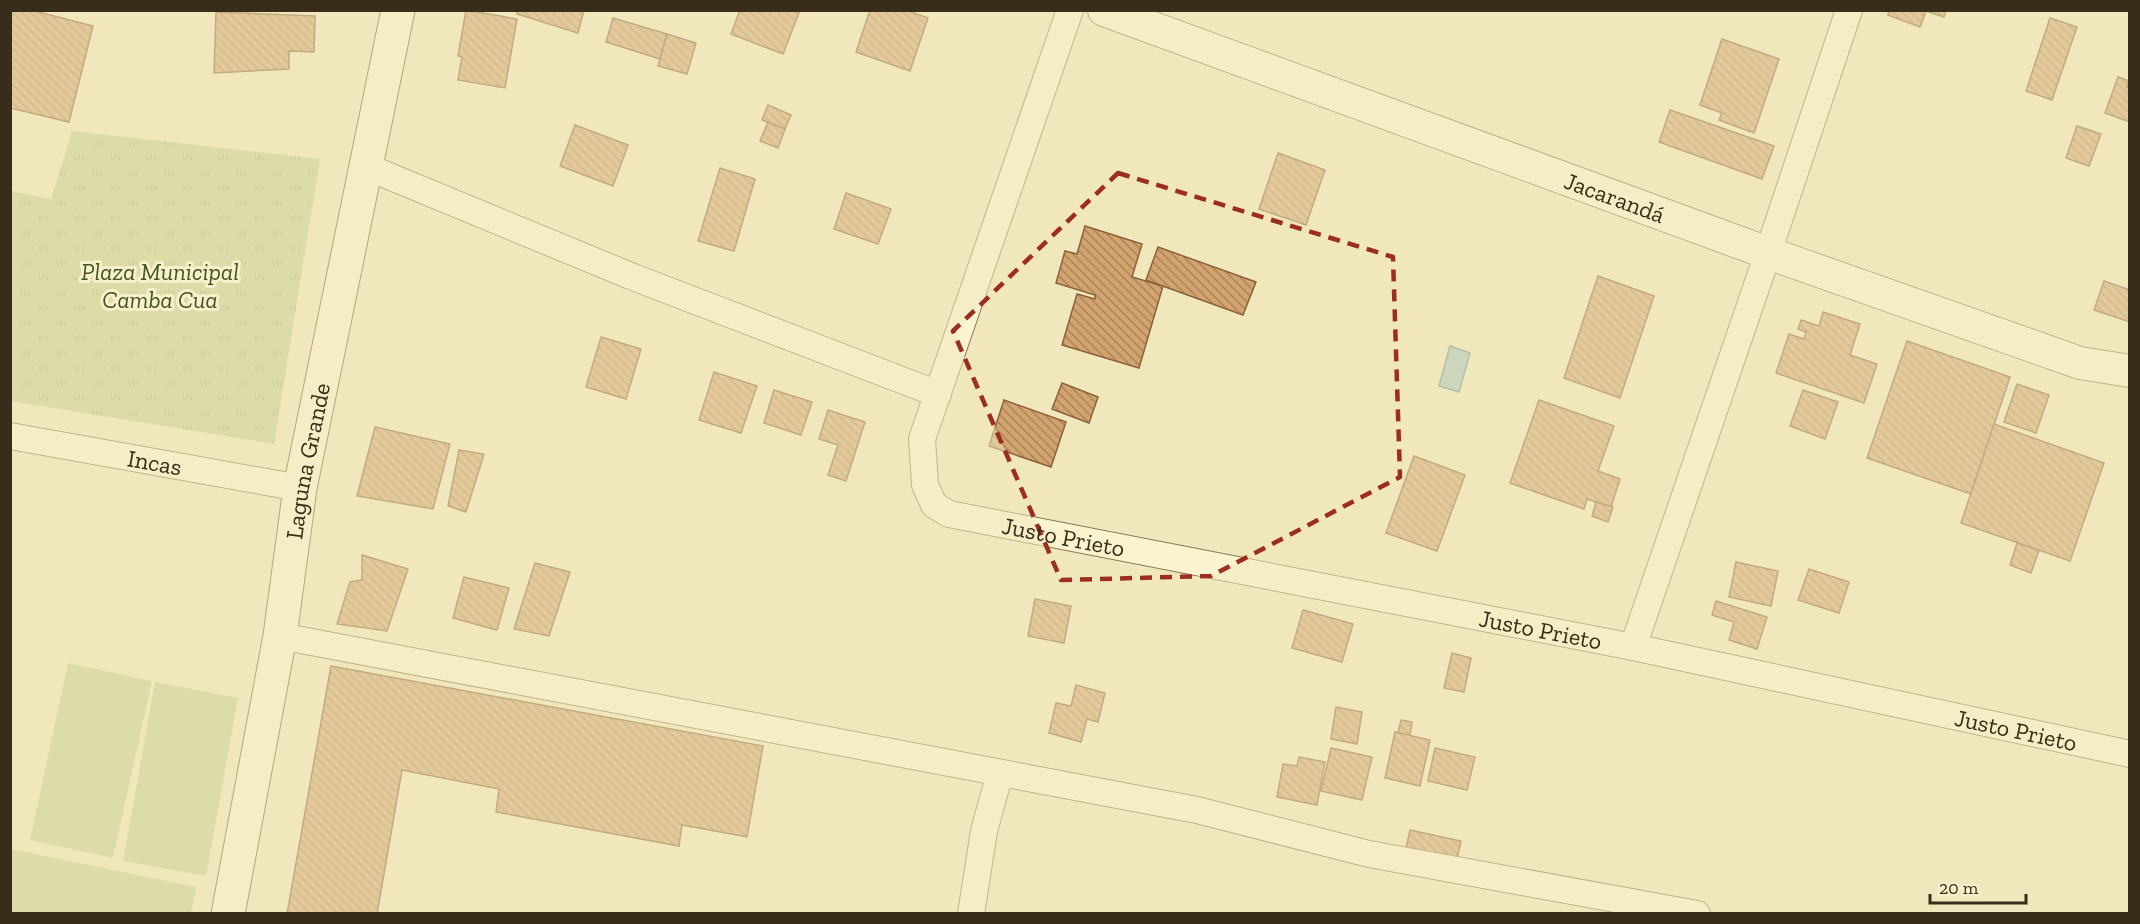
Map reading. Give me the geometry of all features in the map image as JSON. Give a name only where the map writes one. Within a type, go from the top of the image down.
[{"type":"main road","name":"Laguna Grande","points":[[228,914],[280,636],[300,488],[398,10]]},
{"type":"street","points":[[367,167],[633,277],[938,394],[1070,10]]},
{"type":"street","name":"Jacarandá","points":[[1104,10],[1768,253],[2080,363],[2130,371]]},
{"type":"street","points":[[1633,646],[1849,10]]},
{"type":"street","name":"Justo Prieto","points":[[938,394],[922,439],[925,485],[934,505],[949,514],[1633,646],[2130,754]]},
{"type":"street","name":"Incas","points":[[10,436],[300,488]]},
{"type":"street","points":[[280,636],[1197,810],[1369,854],[1697,914]]},
{"type":"street","points":[[971,914],[984,831],[1000,773]]},
{"type":"highlighted area","points":[[1118,173],[1393,257],[1400,477],[1211,576],[1061,580],[953,331]]},
{"type":"green space","name":"Plaza Municipal Camba Cua","points":[[72,131],[320,159],[274,444],[11,401],[11,191],[51,199]]},
{"type":"green space","points":[[68,663],[152,681],[113,858],[30,840]]},
{"type":"green space","points":[[155,682],[238,698],[206,876],[123,861]]},
{"type":"green space","points":[[11,849],[196,887],[191,913],[11,913]]},
{"type":"water","points":[[1450,346],[1470,353],[1459,392],[1439,386]]},
{"type":"building","points":[[11,10],[31,10],[93,26],[69,122],[10,108]]},
{"type":"building","points":[[466,10],[517,19],[505,88],[458,80],[462,57],[458,56]]},
{"type":"building","points":[[518,10],[584,10],[578,33],[517,14]]},
{"type":"building","points":[[740,10],[800,10],[783,54],[731,34]]},
{"type":"building","points":[[870,10],[906,10],[928,18],[910,71],[856,52]]},
{"type":"building","points":[[1889,10],[1946,10],[1944,17],[1926,11],[1920,27],[1888,15]]},
{"type":"building","points":[[216,12],[315,16],[314,52],[289,51],[289,69],[214,73]]},
{"type":"building","points":[[613,18],[667,34],[660,59],[606,42]]},
{"type":"building","points":[[2050,18],[2077,27],[2052,100],[2026,91]]},
{"type":"building","points":[[667,34],[696,43],[687,74],[658,66]]},
{"type":"building","points":[[1722,39],[1779,59],[1754,133],[1719,120],[1722,113],[1700,105]]},
{"type":"building","points":[[2118,77],[2129,81],[2127,87],[2130,88],[2130,122],[2105,113]]},
{"type":"building","points":[[768,105],[791,115],[785,129],[762,120]]},
{"type":"building","points":[[1670,110],[1774,146],[1762,179],[1659,142]]},
{"type":"building","points":[[768,122],[785,129],[778,148],[760,141]]},
{"type":"building","points":[[575,125],[628,145],[613,186],[560,166]]},
{"type":"building","points":[[2077,126],[2101,134],[2089,166],[2066,158]]},
{"type":"building","points":[[1278,153],[1325,170],[1306,225],[1259,209]]},
{"type":"building","points":[[720,168],[755,179],[734,251],[698,241]]},
{"type":"building","points":[[846,193],[891,209],[878,244],[834,229]]},
{"type":"building","points":[[1085,226],[1142,244],[1132,277],[1163,286],[1139,368],[1062,345],[1077,294],[1095,299],[1095,295],[1056,283],[1065,251],[1077,254]]},
{"type":"building","points":[[1158,247],[1256,282],[1243,315],[1146,280]]},
{"type":"building","points":[[1598,276],[1654,296],[1620,398],[1564,378]]},
{"type":"building","points":[[2104,281],[2130,290],[2130,322],[2094,310]]},
{"type":"building","points":[[1823,312],[1860,324],[1850,355],[1877,364],[1864,403],[1776,373],[1789,334],[1804,339],[1806,332],[1798,329],[1801,320],[1819,326]]},
{"type":"building","points":[[601,337],[641,349],[626,399],[586,387]]},
{"type":"building","points":[[1907,341],[2010,377],[1971,494],[1867,458]]},
{"type":"building","points":[[714,372],[757,386],[741,433],[699,420]]},
{"type":"building","points":[[1062,383],[1098,397],[1089,423],[1052,409]]},
{"type":"building","points":[[2017,384],[2049,395],[2036,433],[2004,422]]},
{"type":"building","points":[[774,390],[812,402],[801,435],[764,423]]},
{"type":"building","points":[[1803,390],[1838,402],[1825,439],[1790,426]]},
{"type":"building","points":[[1004,400],[1066,422],[1051,467],[989,446]]},
{"type":"building","points":[[1539,400],[1614,426],[1598,471],[1620,479],[1611,507],[1587,499],[1584,509],[1510,483]]},
{"type":"building","points":[[828,410],[865,422],[846,481],[828,475],[838,445],[819,439]]},
{"type":"building","points":[[1994,424],[2104,463],[2070,561],[1961,523]]},
{"type":"building","points":[[375,427],[450,444],[433,509],[357,496]]},
{"type":"building","points":[[459,450],[484,454],[466,512],[448,506]]},
{"type":"building","points":[[1414,456],[1465,475],[1437,551],[1386,533]]},
{"type":"building","points":[[1596,502],[1613,507],[1608,522],[1592,516]]},
{"type":"building","points":[[2017,543],[2039,550],[2031,573],[2010,565]]},
{"type":"building","points":[[362,555],[408,569],[387,631],[337,624],[350,582],[362,580]]},
{"type":"building","points":[[1736,562],[1778,571],[1771,606],[1729,597]]},
{"type":"building","points":[[535,563],[570,572],[549,636],[514,629]]},
{"type":"building","points":[[1809,569],[1849,582],[1839,613],[1798,600]]},
{"type":"building","points":[[464,577],[509,588],[497,630],[453,618]]},
{"type":"building","points":[[1035,599],[1071,606],[1064,643],[1028,636]]},
{"type":"building","points":[[1716,601],[1767,617],[1757,649],[1729,640],[1734,622],[1712,615]]},
{"type":"building","points":[[1303,610],[1353,624],[1342,662],[1292,648]]},
{"type":"building","points":[[1452,653],[1471,658],[1464,692],[1444,688]]},
{"type":"building","points":[[331,666],[763,746],[747,837],[682,825],[679,846],[496,812],[499,789],[402,770],[377,914],[287,914]]},
{"type":"building","points":[[1076,685],[1105,693],[1098,722],[1087,719],[1081,742],[1049,733],[1056,703],[1071,706]]},
{"type":"building","points":[[1336,707],[1362,712],[1357,744],[1331,739]]},
{"type":"building","points":[[1401,720],[1412,722],[1410,735],[1398,733]]},
{"type":"building","points":[[1395,732],[1430,740],[1420,786],[1385,778]]},
{"type":"building","points":[[1331,748],[1372,757],[1362,800],[1321,791]]},
{"type":"building","points":[[1435,748],[1475,757],[1467,790],[1428,781]]},
{"type":"building","points":[[1299,757],[1325,762],[1317,805],[1277,797],[1283,764],[1297,766]]},
{"type":"building","points":[[1410,830],[1461,841],[1457,859],[1406,848]]}]
